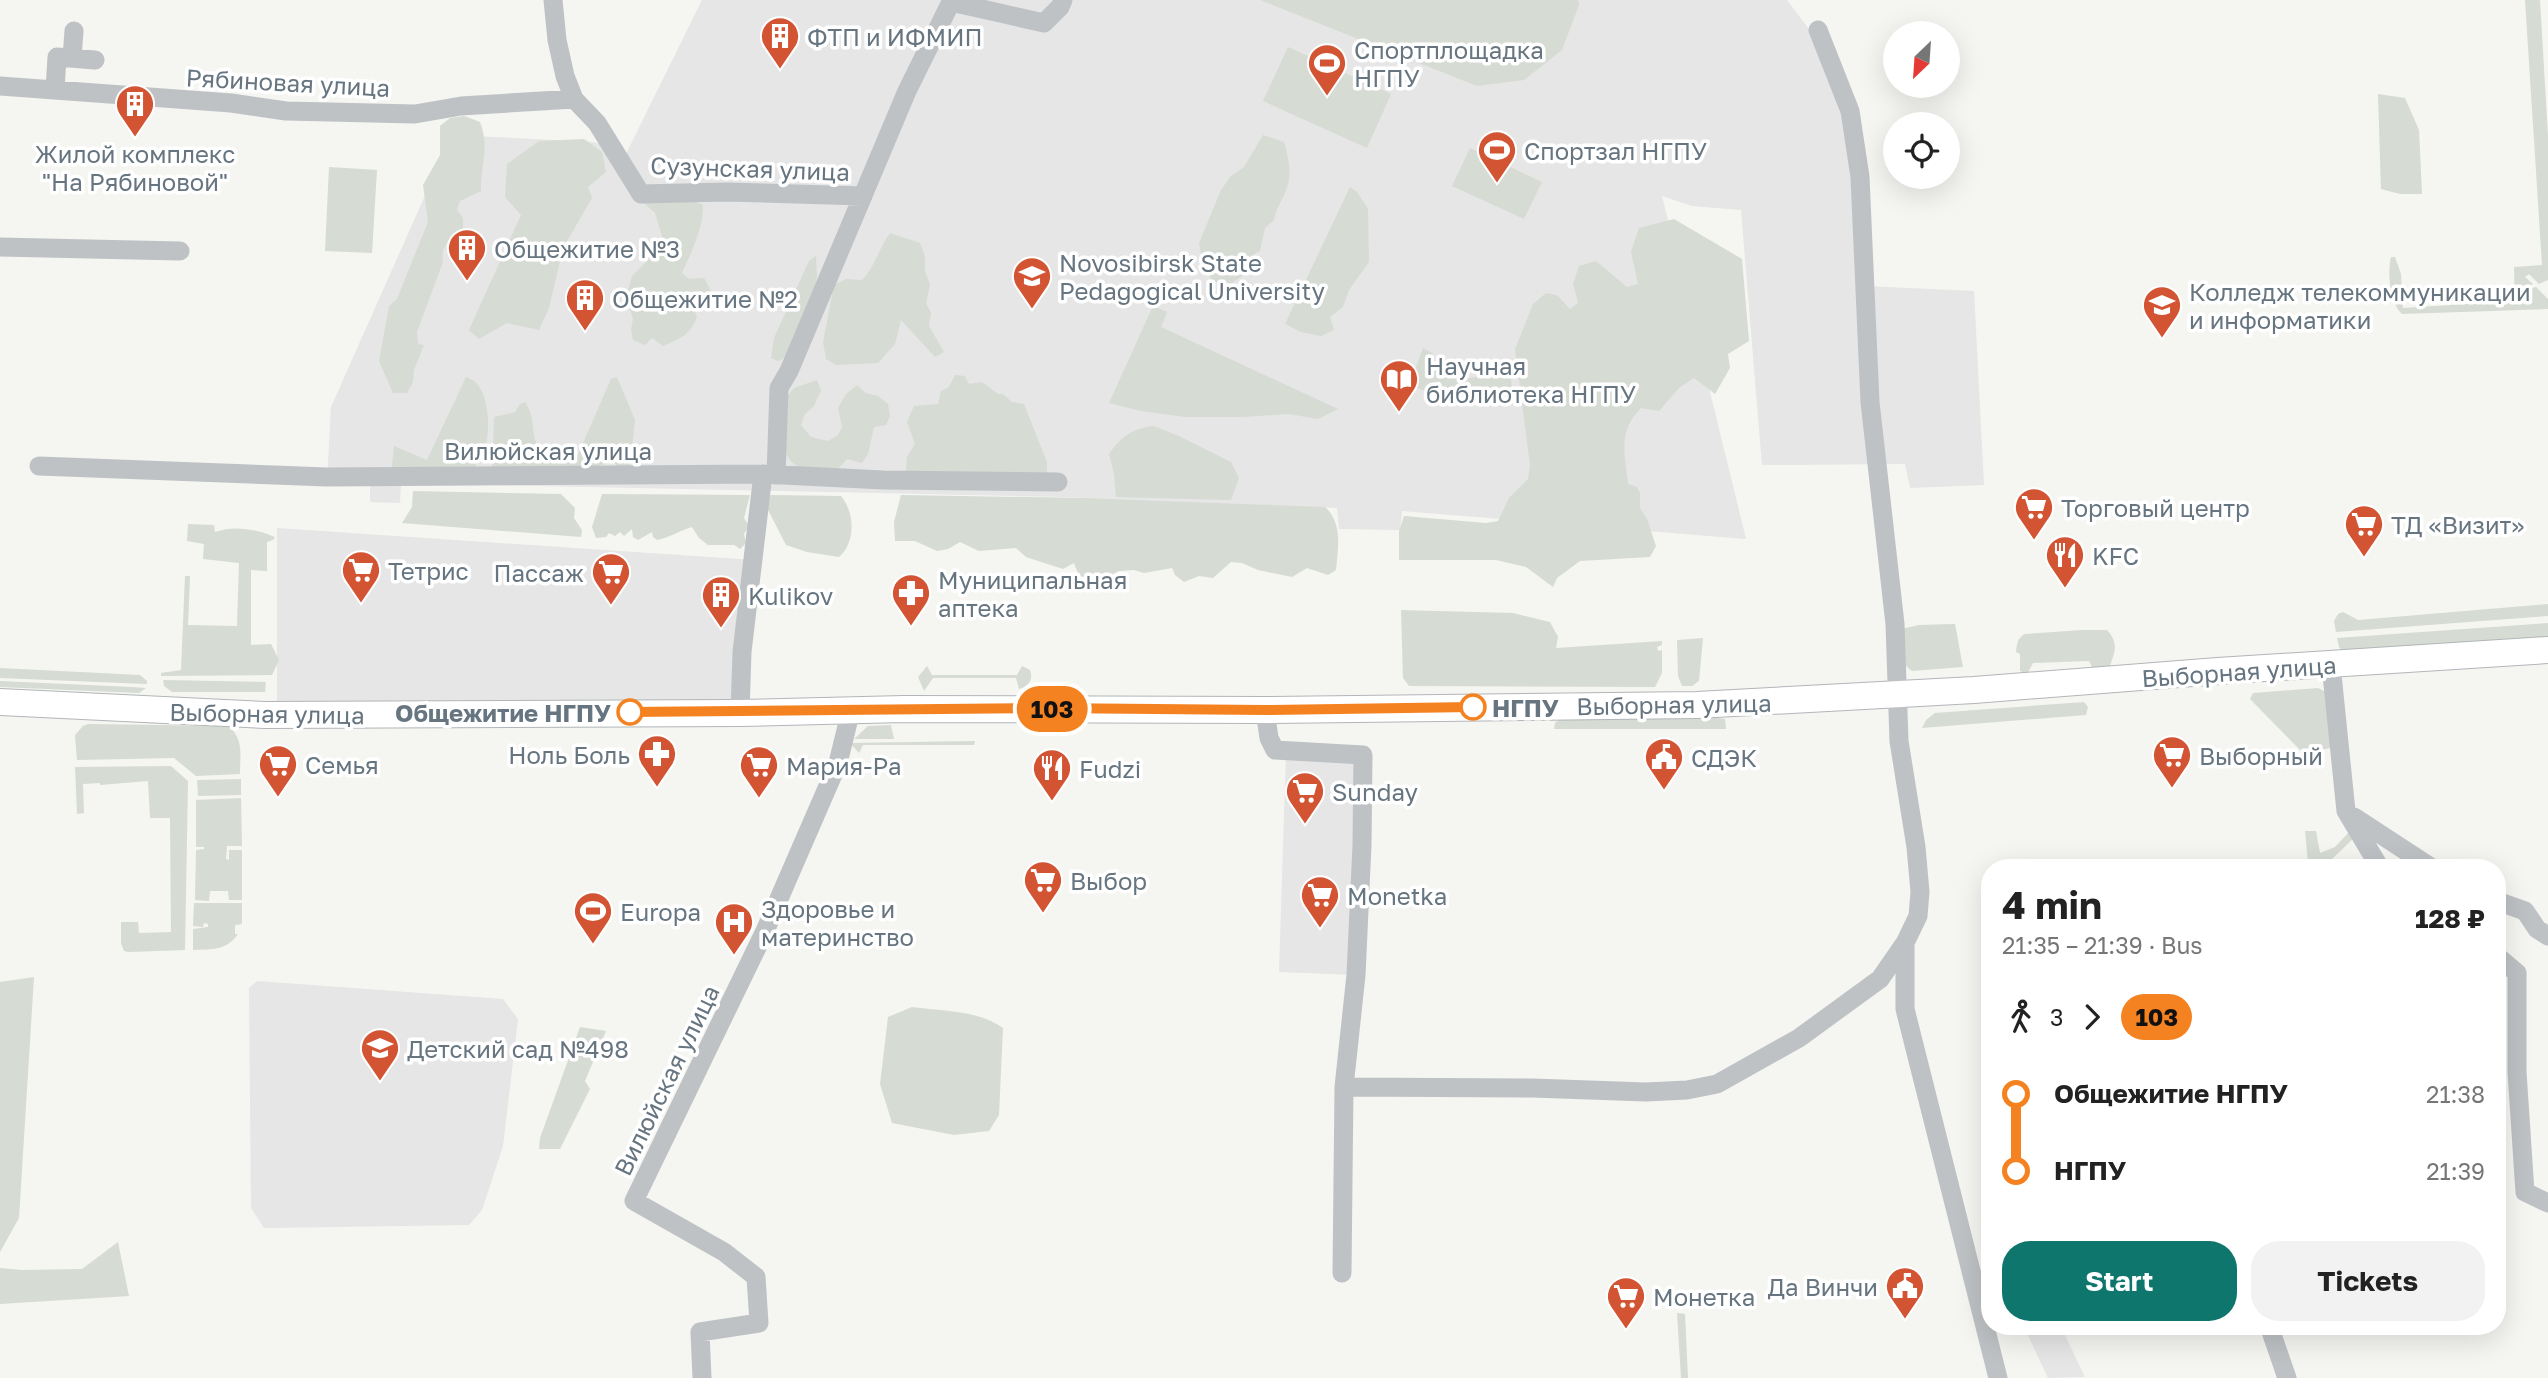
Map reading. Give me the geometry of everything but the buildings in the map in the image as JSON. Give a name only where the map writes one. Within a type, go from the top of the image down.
[{"type":"main road","name":"Выборная улица","points":[[0,702],[265,715],[1697,705],[1896,695],[2548,650]]},
{"type":"street","name":"Сузунская улица","points":[[553,0],[557,40],[565,76],[574,99],[597,123],[641,194],[726,192],[863,196]]},
{"type":"street","points":[[740,713],[741,652],[775,447],[779,388],[789,371],[907,91],[951,2],[1044,23],[1060,7],[1063,0]]},
{"type":"street","points":[[1344,1087],[1532,1088],[1646,1092],[1687,1090],[1717,1084],[1799,1038],[1861,995],[1880,979],[1905,943],[1918,916],[1920,892],[1916,847],[1899,741],[1895,624],[1870,402],[1860,177],[1850,111],[1818,30]]},
{"type":"street","points":[[72,58],[74,31]]},
{"type":"street","points":[[55,90],[57,57],[95,60]]},
{"type":"street","name":"Рябиновая улица","points":[[0,86],[231,103],[286,111],[415,114],[461,106],[574,99]]},
{"type":"street","points":[[0,247],[180,251]]},
{"type":"street","name":"Вилюйская улица","points":[[39,466],[327,477],[769,474],[883,480],[1058,482]]},
{"type":"street","points":[[2331,665],[2346,811],[2375,859]]},
{"type":"street","name":"Вилюйская улица","points":[[702,1378],[700,1332],[759,1323],[757,1277],[724,1252],[634,1201],[765,931],[838,762],[851,710]]},
{"type":"street","points":[[1265,710],[1269,738],[1275,750],[1363,755],[1356,975],[1344,1087],[1342,1273]]},
{"type":"street","points":[[2346,811],[2417,859]]},
{"type":"street","points":[[2506,904],[2525,911],[2537,929],[2548,936]]},
{"type":"street","points":[[1905,943],[1905,1009],[1981,1314]]},
{"type":"street","points":[[2506,964],[2517,973],[2517,1072],[2525,1192],[2548,1203]]},
{"type":"street","points":[[1986,1335],[1997,1378]]},
{"type":"street","points":[[2272,1335],[2287,1378]]},
{"type":"shaded area","name":"Novosibirsk State Pedagogical University","points":[[702,0],[1787,0],[1833,61],[1850,111],[1865,286],[1974,291],[1984,485],[1910,488],[1905,464],[1762,465],[1741,210],[1692,206],[1662,196],[1746,539],[1402,511],[1400,530],[1339,529],[1337,508],[1067,497],[401,483],[400,503],[370,502],[370,484],[327,483],[331,407],[452,135],[594,142],[626,154]]},
{"type":"shaded area","points":[[1260,0],[1578,0],[1579,5],[1562,50],[1524,80],[1477,86]]},
{"type":"shaded area","points":[[2525,0],[2540,0],[2548,136],[2548,280],[2539,284],[2529,274],[2525,277],[2533,284],[2525,290],[2536,287],[2548,299],[2548,309],[2402,314],[2390,287],[2391,257],[2395,257],[2401,274],[2403,308],[2515,301],[2514,267],[2542,265]]},
{"type":"shaded area","name":"Спортплощадка НГПУ","points":[[1288,47],[1391,94],[1367,148],[1263,101]]},
{"type":"shaded area","points":[[2378,94],[2405,98],[2419,130],[2422,194],[2400,194],[2381,189]]},
{"type":"shaded area","points":[[464,116],[480,122],[483,131],[481,191],[460,201],[457,210],[463,218],[463,229],[450,239],[443,251],[443,262],[417,332],[418,344],[424,345],[414,370],[413,382],[407,393],[393,393],[379,361],[389,306],[397,299],[428,222],[423,185],[440,155],[440,126],[450,118]]},
{"type":"shaded area","points":[[1263,135],[1284,142],[1289,168],[1287,186],[1274,220],[1265,228],[1260,251],[1248,260],[1245,274],[1232,283],[1213,282],[1203,265],[1199,243],[1221,190],[1231,176],[1244,167]]},
{"type":"shaded area","points":[[584,139],[602,152],[606,172],[588,187],[592,198],[563,248],[549,308],[539,330],[507,323],[479,339],[469,330],[521,215],[505,197],[507,164],[539,141]]},
{"type":"shaded area","name":"Спортзал НГПУ","points":[[1470,148],[1542,182],[1524,219],[1452,186]]},
{"type":"shaded area","points":[[329,167],[377,170],[372,253],[325,251]]},
{"type":"shaded area","points":[[652,185],[703,205],[699,231],[682,273],[689,279],[704,278],[711,291],[702,305],[694,310],[697,317],[688,332],[663,346],[652,338],[645,345],[633,340],[633,319],[626,297],[632,276],[656,252],[662,236],[655,213],[634,194]]},
{"type":"shaded area","points":[[1350,187],[1357,192],[1368,209],[1369,262],[1349,290],[1343,307],[1330,317],[1334,330],[1321,336],[1301,332],[1285,324]]},
{"type":"shaded area","points":[[1674,219],[1742,259],[1749,341],[1728,354],[1730,368],[1715,394],[1694,378],[1679,388],[1659,411],[1641,408],[1628,426],[1624,453],[1628,484],[1637,487],[1640,493],[1640,508],[1647,519],[1656,546],[1650,557],[1580,561],[1557,578],[1553,587],[1526,567],[1496,560],[1399,560],[1399,531],[1404,516],[1486,523],[1498,521],[1509,498],[1528,479],[1530,465],[1515,349],[1533,304],[1546,293],[1557,295],[1570,309],[1578,303],[1573,284],[1579,266],[1596,261],[1627,287],[1638,284],[1631,252],[1639,228]]},
{"type":"shaded area","points":[[890,233],[920,243],[930,285],[926,303],[931,313],[929,326],[944,352],[935,357],[901,320],[895,344],[878,363],[836,365],[826,359],[823,342],[834,285],[846,279],[862,280]]},
{"type":"shaded area","points":[[816,256],[817,277],[813,300],[802,329],[793,336],[787,356],[778,361],[771,358],[774,338],[809,261]]},
{"type":"shaded area","points":[[1153,306],[1167,312],[1161,327],[1338,409],[1318,419],[1289,414],[1185,417],[1109,403]]},
{"type":"shaded area","points":[[1423,348],[1432,353],[1437,370],[1457,377],[1476,377],[1488,369],[1510,370],[1512,388],[1506,396],[1492,391],[1482,401],[1475,393],[1452,397],[1415,387],[1416,367]]},
{"type":"shaded area","points":[[955,375],[965,376],[969,384],[982,382],[1012,402],[1024,404],[1047,462],[1047,478],[906,471],[907,457],[915,444],[907,422],[914,406],[938,404],[941,391],[949,387]]},
{"type":"shaded area","points":[[466,377],[480,388],[487,412],[486,444],[478,449],[475,469],[406,480],[392,466],[394,446],[427,460]]},
{"type":"shaded area","points":[[617,377],[635,420],[630,467],[619,467],[613,462],[580,470],[492,472],[494,417],[515,412],[520,404],[525,402],[531,413],[537,445],[576,459],[611,379]]},
{"type":"shaded area","points":[[817,380],[821,391],[814,406],[805,414],[801,425],[811,437],[828,441],[838,435],[842,427],[838,408],[846,394],[857,385],[866,393],[878,396],[888,404],[890,416],[886,425],[874,427],[868,454],[862,463],[847,459],[837,470],[829,468],[820,475],[805,470],[788,457],[783,438],[784,400],[794,388]]},
{"type":"shaded area","points":[[1154,426],[1231,462],[1239,478],[1231,500],[1116,497],[1109,454],[1128,434]]},
{"type":"shaded area","points":[[413,491],[561,494],[575,508],[574,518],[582,530],[581,537],[402,523],[412,507]]},
{"type":"shaded area","points":[[602,494],[750,495],[744,518],[749,526],[744,534],[746,543],[740,549],[734,545],[708,545],[692,527],[657,540],[652,532],[638,540],[633,537],[632,529],[624,536],[620,532],[615,536],[609,533],[606,537],[596,538],[592,527]]},
{"type":"shaded area","points":[[769,495],[841,496],[849,511],[852,527],[845,551],[839,557],[807,552],[786,545],[767,508]]},
{"type":"shaded area","points":[[901,495],[1087,498],[1325,507],[1335,520],[1337,528],[1336,570],[1328,575],[1307,568],[1292,577],[1231,562],[1213,578],[1199,576],[1184,582],[1175,575],[1172,568],[1144,573],[1134,570],[1119,571],[1109,576],[1092,578],[1079,576],[1074,563],[1063,569],[1026,557],[1016,548],[979,551],[960,542],[948,549],[937,551],[915,541],[895,541],[894,522]]},
{"type":"shaded area","points":[[188,524],[214,525],[215,532],[245,529],[275,537],[267,542],[267,571],[251,570],[251,645],[271,644],[279,660],[272,675],[161,676],[161,673],[181,670],[185,576],[190,576],[188,625],[237,626],[239,563],[203,559],[204,544],[187,541]]},
{"type":"shaded area","points":[[277,528],[754,560],[740,713],[277,715]]},
{"type":"shaded area","points":[[2548,604],[2548,616],[2336,632],[2334,621],[2338,614],[2343,612],[2358,620]]},
{"type":"shaded area","points":[[1401,610],[1513,613],[1550,622],[1558,637],[1556,648],[1662,641],[1662,645],[1657,647],[1658,651],[1662,650],[1662,673],[1655,687],[1409,686],[1403,678]]},
{"type":"shaded area","points":[[2548,623],[2548,639],[2344,653],[2337,638]]},
{"type":"shaded area","points":[[1955,624],[1963,667],[1912,671],[1907,667],[1900,652],[1901,629],[1919,625]]},
{"type":"shaded area","points":[[2107,630],[2111,635],[2115,649],[2109,669],[2093,669],[2089,661],[2033,663],[2027,674],[2020,671],[2020,654],[2016,652],[2018,642],[2025,634]]},
{"type":"shaded area","points":[[1703,638],[1699,681],[1692,686],[1682,686],[1678,676],[1677,640]]},
{"type":"shaded area","points":[[927,666],[932,675],[1017,675],[1022,666],[1030,670],[1031,679],[1019,689],[1016,678],[933,678],[924,691],[918,677]]},
{"type":"shaded area","points":[[0,668],[140,675],[147,684],[0,678]]},
{"type":"shaded area","points":[[163,680],[266,682],[265,692],[172,692],[164,686]]},
{"type":"shaded area","points":[[0,681],[146,688],[139,693],[0,687]]},
{"type":"shaded area","points":[[2318,688],[2328,693],[2331,748],[2303,753],[2250,699],[2253,693]]},
{"type":"shaded area","points":[[2084,702],[2088,707],[2086,715],[1922,728],[1926,720],[1935,713]]},
{"type":"shaded area","points":[[1725,719],[1726,729],[1554,729],[1559,720]]},
{"type":"shaded area","points":[[88,724],[228,726],[239,741],[240,774],[196,776],[174,758],[77,760],[75,735]]},
{"type":"shaded area","points":[[891,725],[894,739],[854,739],[868,726]]},
{"type":"shaded area","points":[[975,741],[974,745],[863,745],[859,753],[850,743]]},
{"type":"shaded area","points":[[1286,752],[1363,755],[1356,975],[1279,972]]},
{"type":"shaded area","points":[[171,766],[188,781],[185,950],[128,952],[124,951],[121,943],[121,922],[138,922],[139,933],[171,932],[170,818],[150,818],[148,781],[83,784],[84,813],[77,814],[75,767]]},
{"type":"shaded area","points":[[241,779],[241,795],[198,796],[197,780]]},
{"type":"shaded area","points":[[241,798],[242,846],[227,846],[226,859],[229,860],[229,850],[242,850],[242,900],[229,900],[228,891],[210,891],[209,901],[195,900],[196,850],[204,849],[196,847],[196,800]]},
{"type":"shaded area","points":[[2351,830],[2356,836],[2332,859],[2308,859],[2305,831],[2316,831],[2320,853],[2335,847]]},
{"type":"shaded area","points":[[194,903],[242,903],[242,924],[235,925],[235,934],[238,934],[229,944],[213,949],[193,950],[193,929],[208,927],[208,924],[204,923],[203,927],[193,926]]},
{"type":"shaded area","points":[[34,977],[19,1218],[0,1252],[0,982]]},
{"type":"shaded area","name":"Детский сад №498","points":[[257,981],[503,999],[518,1019],[503,1146],[482,1210],[469,1225],[264,1228],[251,1208],[249,988]]},
{"type":"shaded area","points":[[912,1007],[971,1014],[1003,1028],[999,1115],[989,1131],[954,1135],[892,1123],[880,1084],[888,1017]]},
{"type":"shaded area","points":[[580,1027],[606,1031],[585,1081],[590,1089],[560,1149],[539,1149],[540,1138]]},
{"type":"shaded area","points":[[118,1242],[129,1296],[0,1304],[0,1268],[82,1269]]},
{"type":"shaded area","points":[[1677,1313],[1685,1314],[1688,1378],[1681,1378]]},
{"type":"shaded area","points":[[2028,1335],[2065,1335],[2085,1377],[2048,1378]]},
{"type":"bus line","name":"103","points":[[630,712],[1044,708],[1330,710],[1473,707]]},
{"type":"place","name":"ФТП и ИФМИП","points":[[780,70]]},
{"type":"place","name":"Спортплощадка НГПУ","points":[[1327,97]]},
{"type":"place","name":"Жилой комплекс \"На Рябиновой\"","points":[[135,138]]},
{"type":"place","name":"Спортзал НГПУ","points":[[1497,184]]},
{"type":"place","name":"Общежитие №3","points":[[467,282]]},
{"type":"place","name":"Novosibirsk State Pedagogical University","points":[[1032,310]]},
{"type":"place","name":"Общежитие №2","points":[[585,332]]},
{"type":"place","name":"Колледж телекоммуникации и информатики","points":[[2162,339]]},
{"type":"place","name":"Научная библиотека НГПУ","points":[[1399,413]]},
{"type":"place","name":"Торговый центр","points":[[2034,541]]},
{"type":"place","name":"ТД «Визит»","points":[[2364,558]]},
{"type":"place","name":"KFC","points":[[2065,589]]},
{"type":"place","name":"Тетрис","points":[[361,604]]},
{"type":"place","name":"Пассаж","points":[[611,606]]},
{"type":"place","name":"Муниципальная аптека","points":[[911,627]]},
{"type":"place","name":"Kulikov","points":[[721,629]]},
{"type":"place","name":"НГПУ","points":[[1473,707]]},
{"type":"place","name":"Общежитие НГПУ","points":[[630,712]]},
{"type":"place","name":"Ноль Боль","points":[[657,788]]},
{"type":"place","name":"Выборный","points":[[2172,789]]},
{"type":"place","name":"СДЭК","points":[[1664,791]]},
{"type":"place","name":"Семья","points":[[278,798]]},
{"type":"place","name":"Мария-Ра","points":[[759,799]]},
{"type":"place","name":"Fudzi","points":[[1052,802]]},
{"type":"place","name":"Sunday","points":[[1305,825]]},
{"type":"place","name":"Выбор","points":[[1043,914]]},
{"type":"place","name":"Monetka","points":[[1320,929]]},
{"type":"place","name":"Europa","points":[[593,945]]},
{"type":"place","name":"Здоровье и материнство","points":[[734,956]]},
{"type":"place","name":"Детский сад №498","points":[[380,1082]]},
{"type":"place","name":"Да Винчи","points":[[1905,1320]]},
{"type":"place","name":"Монетка","points":[[1626,1330]]}]
